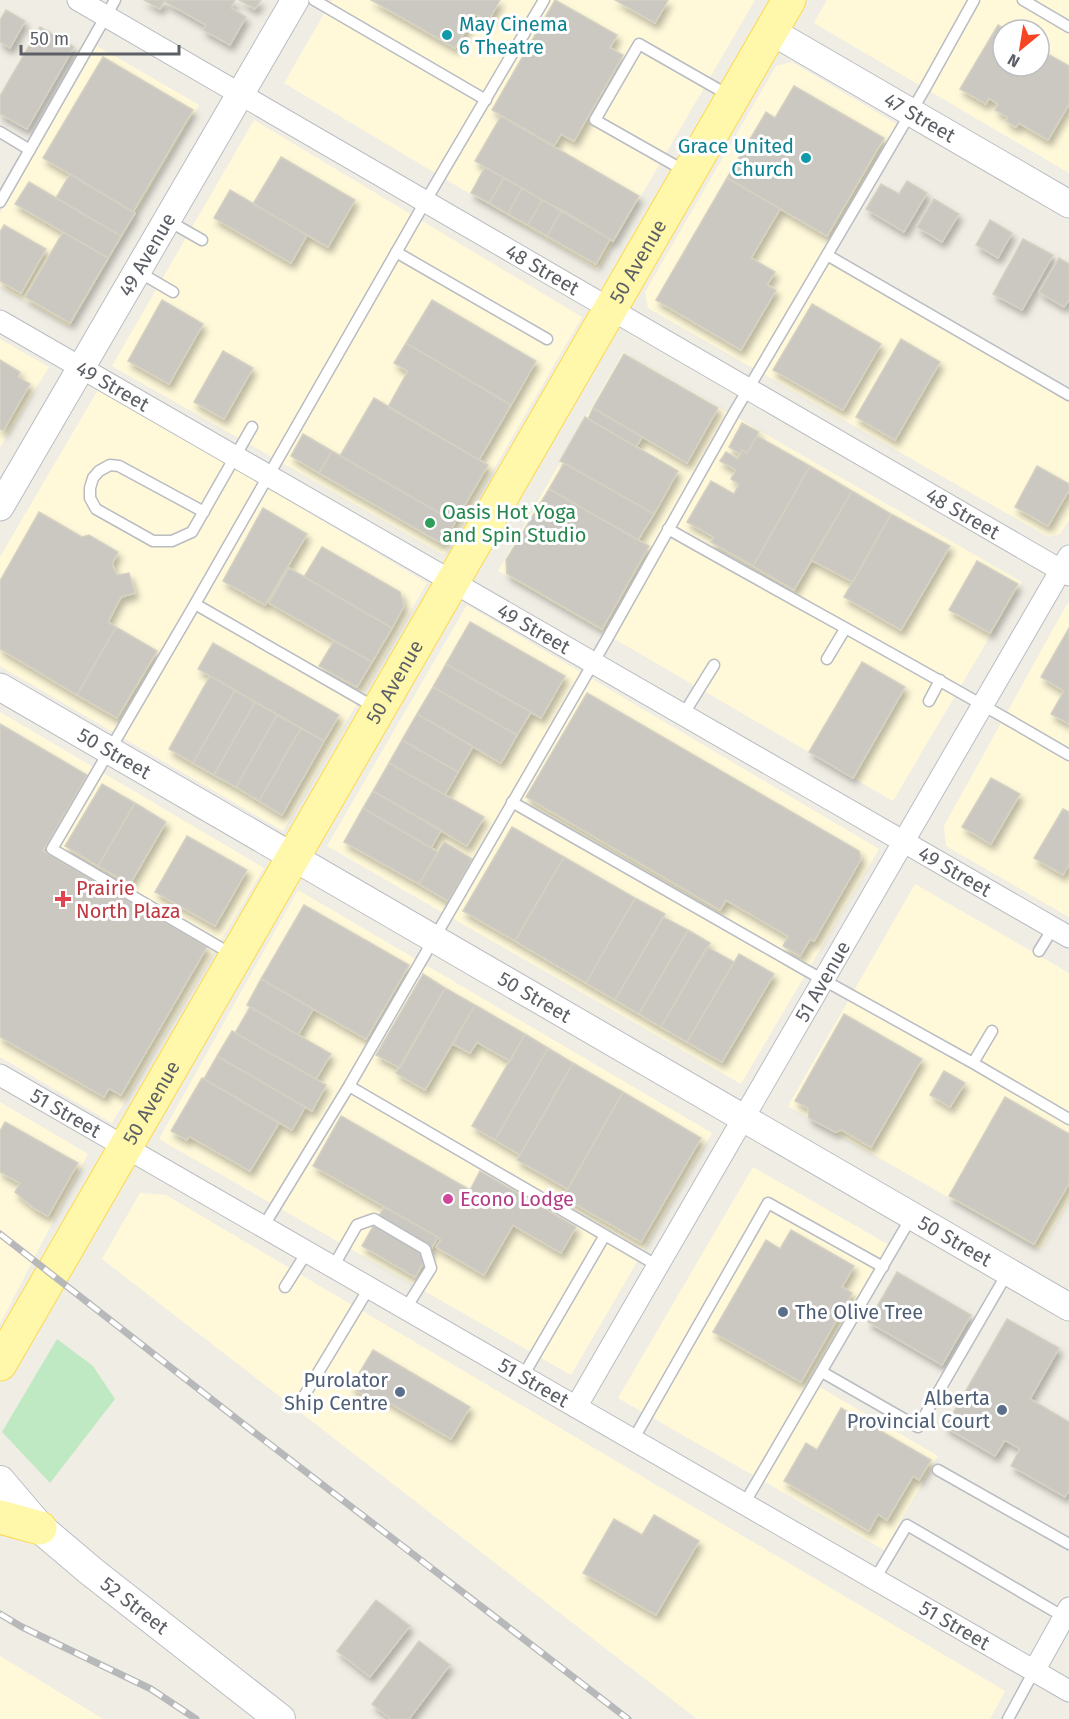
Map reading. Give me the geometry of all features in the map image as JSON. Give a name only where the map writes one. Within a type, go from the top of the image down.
[{"type":"main road","name":"50 Avenue","points":[[0,1364],[789,0]]},
{"type":"main road","name":"52 Street","points":[[0,1481],[40,1528],[92,1572],[280,1719]]},
{"type":"main road","points":[[0,1517],[40,1528]]},
{"type":"street","name":"48 Street","points":[[78,0],[111,8],[240,95],[748,389],[1066,567]]},
{"type":"street","name":"49 Avenue","points":[[0,507],[295,0]]},
{"type":"street","name":"47 Street","points":[[771,31],[1069,204]]},
{"type":"street","name":"49 Street","points":[[0,321],[1061,932]]},
{"type":"street","name":"51 Avenue","points":[[576,1407],[983,705],[1066,567]]},
{"type":"street","name":"50 Street","points":[[0,687],[1069,1307]]},
{"type":"street","name":"51 Street","points":[[0,1075],[1069,1691]]},
{"type":"street","points":[[1034,1671],[1067,1612]]},
{"type":"lane","points":[[314,0],[486,100]]},
{"type":"lane","points":[[235,957],[52,849],[544,0]]},
{"type":"lane","points":[[263,1227],[349,1086],[748,389],[974,0]]},
{"type":"lane","points":[[1024,0],[1069,27]]},
{"type":"lane","points":[[0,202],[111,8]]},
{"type":"lane","points":[[689,173],[595,120],[639,44],[733,98]]},
{"type":"lane","points":[[0,132],[30,150]]},
{"type":"lane","points":[[167,220],[202,240]]},
{"type":"lane","points":[[396,252],[547,339]]},
{"type":"lane","points":[[827,255],[1069,394]]},
{"type":"lane","points":[[137,271],[172,292]]},
{"type":"lane","points":[[204,512],[119,466],[110,465],[99,471],[93,478],[90,488],[90,498],[96,509],[153,541],[172,541],[192,532],[204,512],[252,427]]},
{"type":"lane","points":[[668,529],[940,680],[1069,756]]},
{"type":"lane","points":[[710,567],[716,556]]},
{"type":"lane","points":[[195,604],[379,710]]},
{"type":"lane","points":[[827,659],[845,629]]},
{"type":"lane","points":[[683,715],[714,665]]},
{"type":"lane","points":[[929,701],[940,680]]},
{"type":"lane","points":[[512,801],[1069,1119]]},
{"type":"lane","points":[[1040,951],[1061,932]]},
{"type":"lane","points":[[973,1063],[992,1031]]},
{"type":"lane","points":[[349,1086],[658,1266]]},
{"type":"lane","points":[[633,1440],[768,1203],[883,1267]]},
{"type":"lane","points":[[744,1504],[912,1216]]},
{"type":"lane","points":[[333,1267],[357,1225],[374,1219],[425,1249],[431,1268],[406,1308]]},
{"type":"lane","points":[[523,1376],[605,1235]]},
{"type":"lane","points":[[285,1287],[307,1252]]},
{"type":"lane","points":[[822,1372],[918,1427],[1008,1272]]},
{"type":"lane","points":[[303,1396],[369,1288]]},
{"type":"lane","points":[[938,1470],[1069,1544]]},
{"type":"lane","points":[[875,1579],[907,1525],[1067,1612]]},
{"type":"lane","points":[[1008,1719],[1034,1671]]},
{"type":"shaded area","points":[[332,0],[755,0],[598,270],[284,83]]},
{"type":"shaded area","points":[[827,0],[1069,0],[1069,173],[814,23]]},
{"type":"shaded area","points":[[97,46],[199,105],[70,327],[0,286],[0,213]]},
{"type":"shaded area","points":[[792,62],[898,125],[822,259],[1069,399],[1069,520],[1060,534],[1048,537],[648,308],[645,292],[776,66]]},
{"type":"shaded area","points":[[254,120],[582,317],[444,555],[112,366]]},
{"type":"shaded area","points":[[0,339],[49,367],[0,447]]},
{"type":"shaded area","points":[[623,352],[1022,582],[893,801],[498,571]]},
{"type":"shaded area","points":[[99,388],[427,583],[283,831],[0,666],[0,557]]},
{"type":"shaded area","points":[[1069,603],[1069,917],[946,846],[944,826]]},
{"type":"shaded area","points":[[467,605],[879,849],[741,1084],[327,846]]},
{"type":"shaded area","name":"Prairie North Plaza","points":[[0,712],[264,868],[112,1123],[0,1057]]},
{"type":"shaded area","points":[[915,884],[1069,973],[1069,1200],[1041,1250],[788,1106]]},
{"type":"shaded area","points":[[298,890],[712,1133],[571,1375],[159,1139]]},
{"type":"shaded area","points":[[0,1102],[88,1154],[0,1324]]},
{"type":"shaded area","points":[[753,1167],[889,1245],[809,1381],[938,1456],[884,1550],[618,1398]]},
{"type":"shaded area","points":[[140,1193],[166,1195],[1005,1691],[990,1719],[697,1719],[102,1259]]},
{"type":"shaded area","points":[[0,1656],[103,1719],[0,1719]]},
{"type":"green space","points":[[57,1339],[93,1366],[115,1399],[50,1483],[2,1432]]},
{"type":"building","points":[[144,0],[235,0],[231,8],[246,17],[230,45],[203,30],[206,25],[164,1],[160,9]]},
{"type":"building","points":[[239,0],[261,0],[255,9]]},
{"type":"building","name":"May Cinema 6 Theatre","points":[[371,0],[500,0],[488,21],[475,14],[455,48]]},
{"type":"building","points":[[555,0],[617,35],[610,48],[623,55],[574,141],[561,134],[554,146],[492,110]]},
{"type":"building","points":[[615,0],[668,0],[655,23]]},
{"type":"building","points":[[6,10],[25,21],[10,48],[0,42],[0,20]]},
{"type":"building","points":[[40,27],[74,47],[27,129],[0,114],[0,96]]},
{"type":"building","points":[[991,37],[991,78],[1051,78],[1051,56],[1069,66],[1069,104],[1048,140],[1019,123],[1016,127],[1006,121],[1008,117],[995,110],[998,104],[989,98],[986,104],[960,89]]},
{"type":"building","points":[[103,57],[193,110],[133,212],[43,158]]},
{"type":"building","name":"Grace United Church","points":[[794,86],[884,138],[827,236],[727,178],[766,112],[775,118]]},
{"type":"building","points":[[501,116],[639,196],[613,241],[475,161]]},
{"type":"building","points":[[281,157],[355,200],[328,247],[253,204]]},
{"type":"building","points":[[485,167],[504,178],[489,203],[471,193]]},
{"type":"building","points":[[70,174],[135,213],[121,236],[56,198]]},
{"type":"building","points":[[504,178],[522,188],[508,214],[489,203]]},
{"type":"building","points":[[727,178],[780,209],[751,258],[775,272],[767,285],[776,290],[741,350],[656,300]]},
{"type":"building","points":[[907,181],[927,193],[904,232],[866,209],[881,184],[899,194]]},
{"type":"building","points":[[29,182],[121,236],[108,258],[15,204]]},
{"type":"building","points":[[522,188],[542,200],[528,225],[508,214]]},
{"type":"building","points":[[230,190],[307,235],[291,263],[214,218]]},
{"type":"building","points":[[934,199],[959,214],[942,242],[917,227]]},
{"type":"building","points":[[542,200],[562,210],[547,236],[528,225]]},
{"type":"building","points":[[562,210],[610,239],[596,264],[547,236]]},
{"type":"building","points":[[990,220],[1012,233],[998,258],[976,245]]},
{"type":"building","points":[[4,225],[46,249],[21,293],[0,281],[0,232]]},
{"type":"building","points":[[63,232],[108,258],[70,323],[25,297]]},
{"type":"building","points":[[1023,239],[1053,255],[1022,310],[993,294]]},
{"type":"building","points":[[1059,258],[1069,264],[1069,300],[1064,307],[1039,292]]},
{"type":"building","points":[[162,300],[203,324],[169,384],[128,361]]},
{"type":"building","points":[[432,300],[536,361],[511,405],[406,343]]},
{"type":"building","points":[[812,304],[881,344],[843,410],[773,370]]},
{"type":"building","points":[[901,339],[940,362],[895,440],[856,417]]},
{"type":"building","points":[[406,343],[511,405],[479,460],[388,407],[408,371],[394,363]]},
{"type":"building","points":[[223,351],[253,368],[224,419],[194,402]]},
{"type":"building","points":[[624,354],[718,408],[687,463],[593,408]]},
{"type":"building","points":[[0,360],[20,372],[18,377],[30,384],[3,431],[0,429]]},
{"type":"building","points":[[374,398],[488,465],[455,522],[340,456]]},
{"type":"building","points":[[593,408],[642,437],[636,447],[588,419]]},
{"type":"building","points":[[585,417],[678,471],[654,514],[560,461]]},
{"type":"building","points":[[742,423],[759,432],[747,453],[742,450],[740,454],[729,447]]},
{"type":"building","points":[[303,434],[332,451],[319,473],[291,456]]},
{"type":"building","points":[[757,436],[810,466],[753,566],[711,542],[714,537],[687,522],[711,481],[734,494],[739,484],[731,479],[736,470],[720,461],[726,452],[738,459],[742,450],[747,453]]},
{"type":"building","points":[[332,451],[455,522],[443,544],[319,473]]},
{"type":"building","points":[[564,463],[654,514],[638,540],[549,489]]},
{"type":"building","points":[[810,466],[852,491],[794,590],[753,566]]},
{"type":"building","points":[[1037,466],[1069,484],[1069,490],[1048,526],[1015,507]]},
{"type":"building","points":[[549,489],[649,546],[602,629],[507,574],[506,560]]},
{"type":"building","points":[[852,491],[891,514],[853,582],[811,560]]},
{"type":"building","points":[[263,508],[307,534],[265,605],[223,581]]},
{"type":"building","points":[[39,512],[82,537],[89,535],[118,552],[112,564],[117,575],[129,573],[135,593],[121,597],[108,622],[116,627],[77,695],[0,649],[0,581]]},
{"type":"building","points":[[891,514],[950,546],[901,630],[844,597]]},
{"type":"building","points":[[322,547],[400,592],[404,606],[392,628],[304,577]]},
{"type":"building","points":[[977,561],[1018,584],[990,633],[949,610]]},
{"type":"building","points":[[289,568],[392,628],[372,662],[269,603]]},
{"type":"building","points":[[470,622],[565,676],[541,718],[446,664]]},
{"type":"building","points":[[116,627],[157,651],[117,718],[77,695]]},
{"type":"building","points":[[1069,628],[1069,724],[1051,714],[1064,691],[1041,677]]},
{"type":"building","points":[[334,641],[372,662],[357,687],[319,666]]},
{"type":"building","points":[[213,643],[339,715],[324,741],[198,669]]},
{"type":"building","points":[[862,662],[905,687],[853,778],[809,752]]},
{"type":"building","points":[[446,664],[531,712],[517,735],[433,687]]},
{"type":"building","points":[[210,676],[235,690],[193,763],[169,749]]},
{"type":"building","points":[[433,687],[517,735],[501,763],[417,714]]},
{"type":"building","points":[[235,690],[255,702],[214,775],[193,763]]},
{"type":"building","points":[[587,693],[859,851],[861,859],[814,941],[810,939],[800,956],[783,946],[788,936],[726,900],[720,910],[526,797]]},
{"type":"building","points":[[255,702],[277,715],[236,787],[214,775]]},
{"type":"building","points":[[417,714],[473,746],[458,772],[402,740]]},
{"type":"building","points":[[277,715],[301,728],[259,801],[236,787]]},
{"type":"building","name":"Prairie North Plaza","points":[[0,724],[87,775],[43,851],[207,947],[121,1095],[109,1088],[104,1097],[0,1037]]},
{"type":"building","points":[[301,728],[324,741],[282,815],[259,801]]},
{"type":"building","points":[[402,740],[458,772],[445,795],[389,763]]},
{"type":"building","points":[[389,763],[484,817],[467,846],[373,791]]},
{"type":"building","points":[[991,778],[1020,794],[991,844],[962,827]]},
{"type":"building","points":[[102,784],[135,803],[98,866],[65,846]]},
{"type":"building","points":[[373,791],[441,830],[431,848],[363,808]]},
{"type":"building","points":[[135,803],[166,822],[130,884],[98,866]]},
{"type":"building","points":[[363,808],[438,852],[419,884],[344,842]]},
{"type":"building","points":[[1063,809],[1069,812],[1069,864],[1063,875],[1034,858]]},
{"type":"building","points":[[512,827],[564,857],[515,941],[463,911]]},
{"type":"building","points":[[187,836],[247,870],[215,926],[155,892]]},
{"type":"building","points":[[444,842],[472,859],[448,901],[419,884]]},
{"type":"building","points":[[564,857],[635,898],[586,983],[515,941]]},
{"type":"building","points":[[635,898],[665,914],[615,1000],[586,983]]},
{"type":"building","points":[[304,905],[409,965],[366,1039],[261,979]]},
{"type":"building","points":[[663,917],[688,930],[639,1014],[615,1000]]},
{"type":"building","points":[[688,930],[710,943],[661,1027],[639,1014]]},
{"type":"building","points":[[707,947],[734,962],[687,1042],[661,1027]]},
{"type":"building","points":[[739,954],[774,974],[722,1062],[687,1042]]},
{"type":"building","points":[[423,974],[445,988],[400,1068],[376,1055]]},
{"type":"building","points":[[261,979],[313,1009],[298,1035],[247,1005]]},
{"type":"building","points":[[445,988],[475,1005],[425,1090],[396,1073]]},
{"type":"building","points":[[475,1005],[525,1034],[510,1061],[477,1042],[470,1053],[453,1044]]},
{"type":"building","points":[[250,1007],[331,1054],[316,1079],[235,1033]]},
{"type":"building","points":[[844,1014],[922,1059],[871,1147],[842,1130],[835,1132],[809,1118],[808,1108],[795,1101]]},
{"type":"building","points":[[232,1031],[326,1085],[312,1111],[217,1056]]},
{"type":"building","points":[[525,1034],[548,1048],[495,1140],[472,1126]]},
{"type":"building","points":[[548,1048],[573,1063],[520,1155],[495,1140]]},
{"type":"building","points":[[217,1056],[305,1107],[292,1130],[204,1079]]},
{"type":"building","points":[[573,1063],[623,1092],[568,1189],[517,1160]]},
{"type":"building","points":[[944,1071],[965,1083],[950,1107],[930,1095]]},
{"type":"building","points":[[202,1078],[279,1123],[250,1171],[189,1136],[187,1140],[171,1131]]},
{"type":"building","points":[[623,1092],[701,1138],[641,1242],[563,1197]]},
{"type":"building","points":[[1005,1097],[1069,1134],[1069,1183],[1034,1244],[949,1196]]},
{"type":"building","name":"Econo Lodge","points":[[341,1116],[470,1190],[480,1171],[576,1227],[561,1253],[513,1225],[484,1275],[436,1247],[441,1240],[438,1237],[313,1166]]},
{"type":"building","points":[[5,1122],[78,1163],[48,1216],[35,1209],[15,1192],[20,1183],[0,1172],[0,1131]]},
{"type":"building","points":[[384,1207],[438,1237],[415,1277],[362,1246]]},
{"type":"building","name":"The Olive Tree","points":[[791,1230],[854,1266],[842,1287],[852,1293],[801,1382],[713,1332],[766,1240],[780,1249]]},
{"type":"building","points":[[897,1272],[971,1315],[942,1365],[868,1322]]},
{"type":"building","name":"Alberta Provincial Court","points":[[1007,1319],[1059,1348],[1030,1399],[1069,1422],[1069,1490],[1065,1497],[1011,1466],[1020,1449],[1005,1440],[995,1456],[945,1427]]},
{"type":"building","name":"Purolator Ship Centre","points":[[373,1350],[470,1407],[451,1439],[378,1396],[374,1401],[351,1387]]},
{"type":"building","points":[[841,1408],[931,1460],[919,1480],[913,1476],[887,1520],[878,1514],[869,1531],[784,1481],[806,1443],[817,1450]]},
{"type":"building","points":[[654,1515],[699,1541],[656,1615],[583,1573],[614,1519],[642,1535]]},
{"type":"building","points":[[376,1600],[410,1626],[370,1677],[337,1651]]},
{"type":"building","points":[[419,1641],[450,1665],[409,1719],[391,1719],[372,1704]]},
{"type":"railway","points":[[0,1234],[628,1719]]},
{"type":"railway","points":[[0,1614],[22,1627],[151,1689],[196,1719]]},
{"type":"place","name":"May Cinema 6 Theatre","points":[[447,35]]},
{"type":"place","name":"Grace United Church","points":[[806,158]]},
{"type":"place","name":"Oasis Hot Yoga and Spin Studio","points":[[430,523]]},
{"type":"place","name":"Prairie North Plaza","points":[[63,899]]},
{"type":"place","name":"Econo Lodge","points":[[448,1199]]},
{"type":"place","name":"The Olive Tree","points":[[783,1312]]},
{"type":"place","name":"Purolator Ship Centre","points":[[400,1392]]},
{"type":"place","name":"Alberta Provincial Court","points":[[1002,1410]]}]
